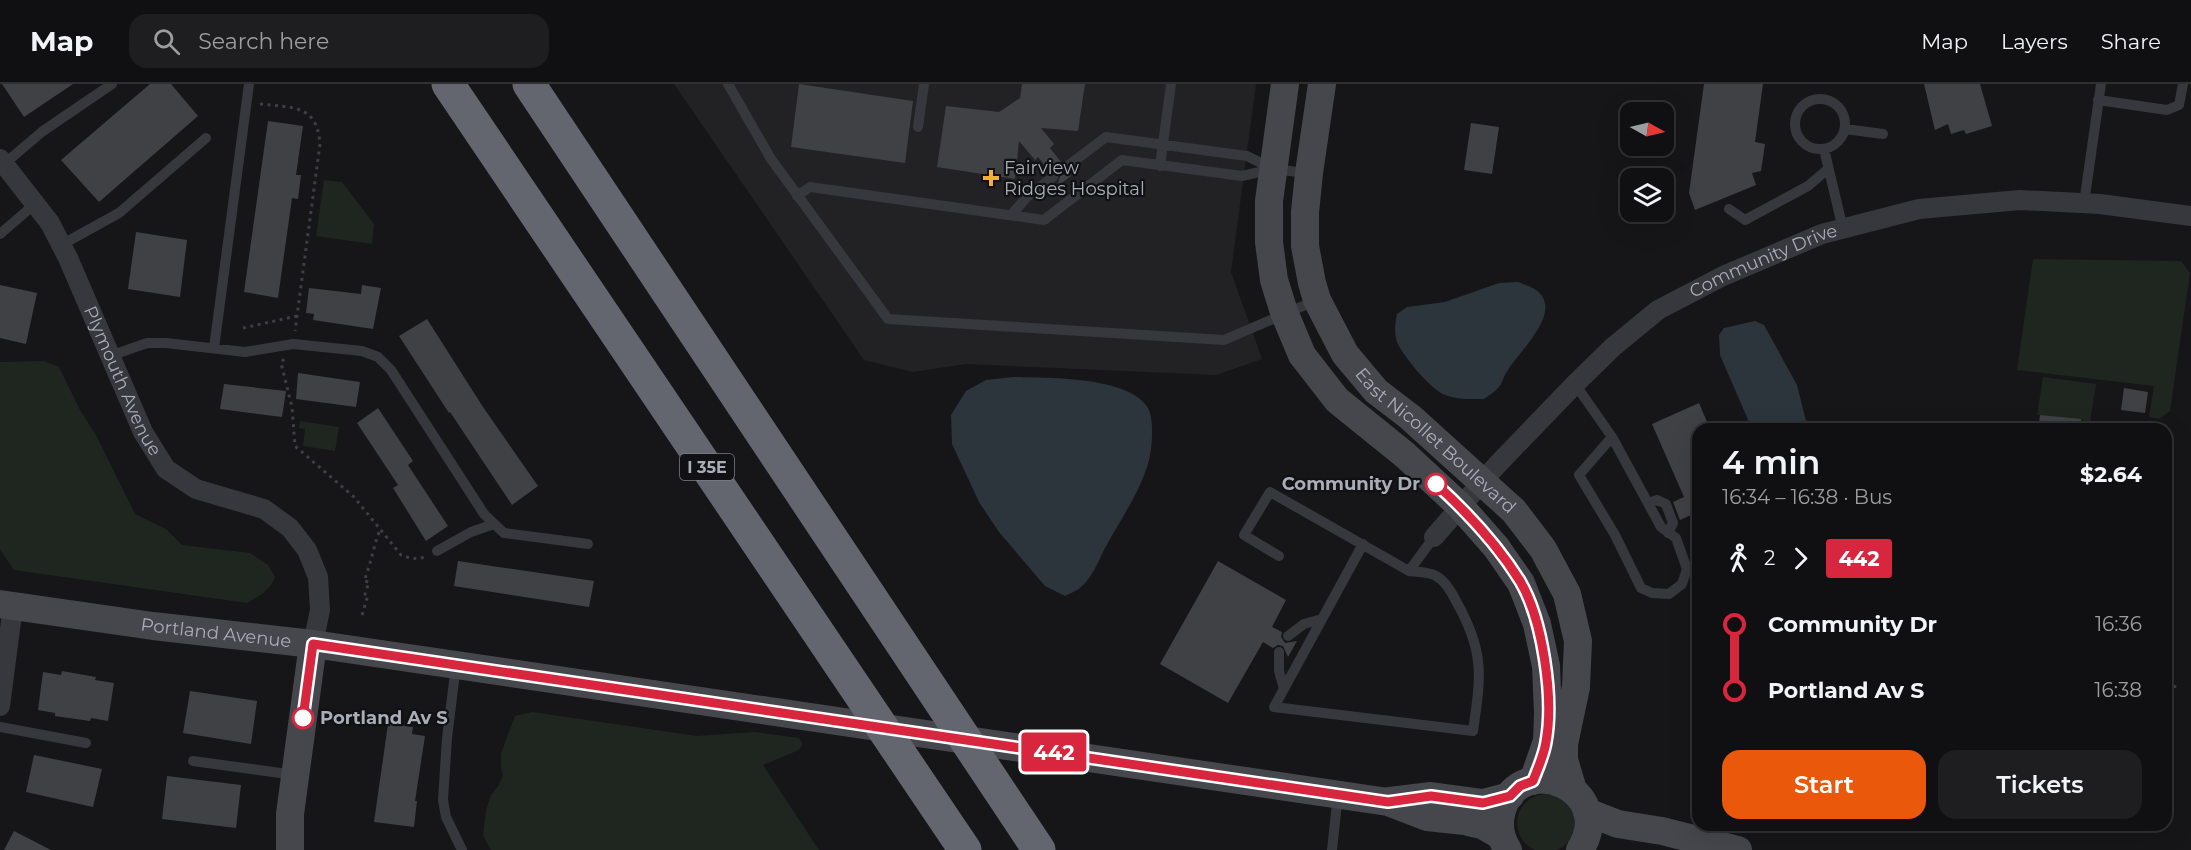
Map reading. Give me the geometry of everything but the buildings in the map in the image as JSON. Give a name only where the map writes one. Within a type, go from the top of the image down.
[{"type":"highway","name":"I 35E","points":[[448,84],[965,850]]},
{"type":"highway","points":[[529,84],[1039,850]]},
{"type":"highway","points":[[539,84],[589,174]]},
{"type":"street","name":"East Nicollet Boulevard","points":[[1285,84],[1269,201],[1269,243],[1274,280],[1284,312],[1302,355],[1337,400],[1405,455],[1460,506],[1496,547],[1521,583],[1537,624],[1546,666],[1547,741],[1521,788],[1501,815],[1505,843]]},
{"type":"street","name":"East Nicollet Boulevard","points":[[1322,84],[1309,173],[1305,246],[1317,300],[1345,354],[1376,391],[1410,417],[1514,511],[1543,549],[1567,594],[1578,641],[1576,687],[1564,744],[1564,760],[1580,801]]},
{"type":"street","name":"Plymouth Avenue","points":[[2,162],[36,203],[62,245],[143,432],[166,469],[196,489],[264,509],[290,528],[308,550],[318,577],[320,610],[313,644]]},
{"type":"street","name":"Community Drive","points":[[1434,537],[1482,482],[1575,384],[1613,347],[1658,310],[1723,276],[1822,234],[1920,209],[2020,200],[2084,203],[2191,216]]},
{"type":"street","name":"Portland Avenue","points":[[6,605],[153,626],[313,644],[1388,802]]},
{"type":"street","points":[[0,706],[6,605]]},
{"type":"street","points":[[290,850],[290,814],[313,644]]},
{"type":"street","points":[[1388,802],[1431,796],[1483,803],[1547,779],[1561,782],[1580,801],[1618,824],[1662,831],[1738,850]]},
{"type":"street","points":[[1580,801],[1589,824],[1587,837],[1581,849]]},
{"type":"street","points":[[1388,802],[1427,817],[1482,825],[1505,843]]},
{"type":"street","points":[[1581,849],[1615,843],[1660,850]]},
{"type":"lane","points":[[2,162],[112,84]]},
{"type":"lane","points":[[214,348],[249,84]]},
{"type":"lane","points":[[728,84],[771,159],[888,319],[1224,340],[1284,312],[1317,300]]},
{"type":"lane","points":[[918,127],[924,84]]},
{"type":"lane","points":[[1160,166],[1171,84]]},
{"type":"lane","points":[[2084,203],[2101,84]]},
{"type":"lane","points":[[2098,100],[2167,110],[2174,109],[2179,105],[2183,84]]},
{"type":"lane","points":[[1813,100],[1830,101],[1842,112],[1845,129],[1838,142],[1824,149],[1807,146],[1796,134],[1796,117],[1805,103],[1813,100]]},
{"type":"lane","points":[[1845,129],[1883,134]]},
{"type":"lane","points":[[1065,168],[1106,137],[1247,156],[1273,169]]},
{"type":"lane","points":[[62,245],[119,213],[206,138]]},
{"type":"lane","points":[[1824,149],[1843,229]]},
{"type":"lane","points":[[797,196],[810,187],[1044,220],[1122,160],[1242,176],[1273,169],[1309,173]]},
{"type":"lane","points":[[1729,209],[1745,220],[1808,186],[1828,169]]},
{"type":"lane","points":[[1011,215],[1027,197],[1053,177]]},
{"type":"lane","points":[[0,234],[36,203]]},
{"type":"lane","points":[[111,356],[147,343],[166,343],[244,351],[294,344],[362,351],[378,357],[392,370],[484,514],[504,534],[588,544]]},
{"type":"lane","points":[[1575,384],[1612,437],[1661,527],[1676,538],[1687,569],[1682,584],[1669,594],[1652,593],[1641,588],[1615,535],[1580,475],[1612,437]]},
{"type":"lane","points":[[1280,556],[1244,535],[1270,492],[1363,544],[1408,570],[1437,576],[1452,592],[1468,621],[1478,653],[1480,678],[1473,731],[1274,707],[1363,544]]},
{"type":"lane","points":[[437,551],[471,532],[494,524]]},
{"type":"lane","points":[[1408,570],[1434,537]]},
{"type":"lane","points":[[1288,636],[1304,624],[1322,619]]},
{"type":"lane","points":[[1278,652],[1279,671],[1284,689]]},
{"type":"lane","points":[[456,665],[447,738],[443,800],[446,817],[462,850]]},
{"type":"lane","points":[[0,727],[86,743]]},
{"type":"lane","points":[[193,761],[295,776]]},
{"type":"lane","points":[[1332,850],[1338,794]]},
{"type":"path","points":[[247,102],[304,111],[313,118],[319,130],[320,144],[294,344],[281,363],[292,407],[295,446],[354,497],[401,555],[419,559],[437,551]]},
{"type":"path","points":[[243,328],[297,316]]},
{"type":"path","points":[[362,615],[369,582],[364,581],[380,530]]},
{"type":"path","points":[[2172,686],[2177,687]]},
{"type":"shaded area","name":"Fairview Ridges Hospital","points":[[674,84],[1256,84],[1231,272],[1262,359],[1216,375],[966,364],[913,372],[864,360]]},
{"type":"shaded area","points":[[324,180],[342,182],[374,224],[372,244],[316,236]]},
{"type":"shaded area","points":[[2033,259],[2181,261],[2190,273],[2170,411],[2159,419],[2149,417],[2154,386],[2017,370]]},
{"type":"shaded area","points":[[1518,282],[1540,293],[1545,305],[1544,314],[1534,335],[1499,387],[1484,399],[1463,399],[1443,394],[1417,371],[1400,348],[1395,335],[1395,324],[1397,314],[1407,307],[1445,302],[1499,283]]},
{"type":"shaded area","points":[[1755,321],[1764,325],[1797,385],[1806,423],[1749,423],[1720,355],[1719,335],[1724,328]]},
{"type":"shaded area","points":[[44,361],[59,367],[135,514],[166,529],[182,545],[250,553],[268,565],[275,577],[267,590],[247,603],[14,570],[0,550],[0,362]]},
{"type":"shaded area","points":[[1013,377],[1065,379],[1106,384],[1138,398],[1148,408],[1150,414],[1152,437],[1150,454],[1139,488],[1089,579],[1065,596],[1045,586],[999,532],[979,502],[952,444],[951,415],[966,391],[986,380]]},
{"type":"shaded area","points":[[2043,377],[2096,384],[2090,423],[2084,423],[2084,420],[2037,415]]},
{"type":"shaded area","points":[[300,421],[339,427],[335,451],[303,446],[305,429],[299,428]]},
{"type":"shaded area","points":[[532,712],[697,736],[754,732],[799,738],[803,744],[799,750],[763,765],[819,850],[491,850],[483,836],[486,810],[491,795],[503,775],[501,753],[515,716]]},
{"type":"shaded area","points":[[1546,794],[1557,796],[1570,807],[1574,817],[1573,834],[1557,850],[1535,850],[1519,834],[1517,823],[1519,812],[1535,796]]},
{"type":"bus line","name":"442","points":[[303,718],[313,644],[1388,802],[1431,796],[1483,803],[1510,796],[1520,786],[1533,781],[1547,741],[1546,666],[1537,624],[1521,583],[1496,547],[1460,506],[1436,484]]},
{"type":"place","name":"Fairview Ridges Hospital","points":[[991,178]]},
{"type":"place","name":"Community Dr","points":[[1436,484]]},
{"type":"place","name":"Portland Av S","points":[[303,718]]}]
